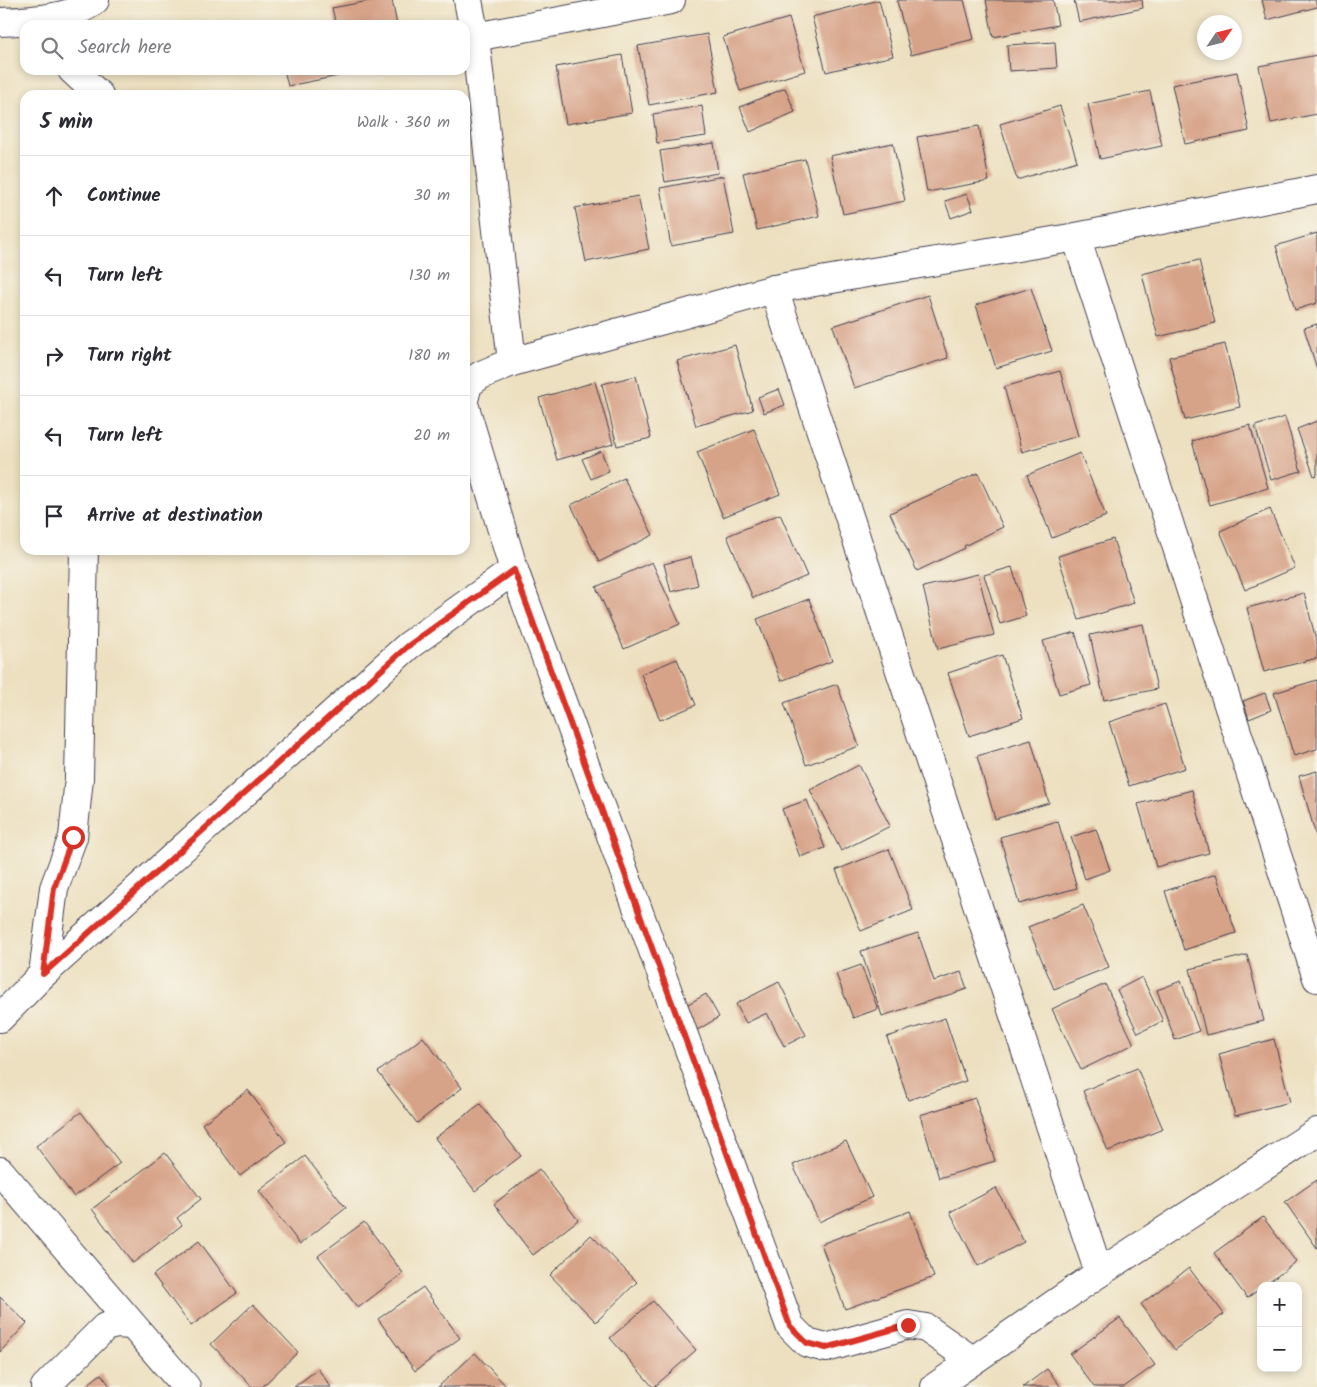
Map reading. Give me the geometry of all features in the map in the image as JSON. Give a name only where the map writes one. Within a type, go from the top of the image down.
[{"type":"street","points":[[35,20],[61,16],[88,7],[95,0]]},
{"type":"street","points":[[468,0],[475,37],[474,110],[512,362]]},
{"type":"street","points":[[475,37],[671,0]]},
{"type":"street","points":[[76,80],[91,90]]},
{"type":"street","points":[[470,383],[481,375],[512,362],[774,289],[1076,238],[1317,189]]},
{"type":"street","points":[[1076,238],[1317,978]]},
{"type":"street","points":[[774,289],[1099,1273]]},
{"type":"street","points":[[470,424],[514,570],[790,1326],[807,1343],[826,1348],[908,1325],[926,1328],[972,1360]]},
{"type":"street","points":[[43,974],[54,888],[73,837],[79,778],[84,555]]},
{"type":"street","points":[[0,1018],[43,974],[408,646],[514,570]]},
{"type":"street","points":[[935,1387],[1099,1273],[1317,1132]]},
{"type":"street","points":[[0,1171],[186,1387]]},
{"type":"street","points":[[45,1387],[105,1327],[117,1324],[132,1325]]},
{"type":"building","points":[[374,0],[392,0],[396,20],[335,20],[332,8]]},
{"type":"building","points":[[879,0],[893,56],[826,72],[812,17]]},
{"type":"building","points":[[964,0],[974,39],[911,55],[897,1]]},
{"type":"building","points":[[986,0],[1053,0],[1058,25],[993,37]]},
{"type":"building","points":[[1074,0],[1142,0],[1143,8],[1079,22]]},
{"type":"building","points":[[1262,0],[1315,0],[1317,7],[1267,20]]},
{"type":"building","points":[[789,18],[805,71],[740,91],[723,37]]},
{"type":"building","points":[[707,34],[718,92],[649,105],[638,46]]},
{"type":"building","points":[[1055,42],[1057,68],[1009,71],[1007,45]]},
{"type":"building","points":[[622,55],[632,113],[566,124],[556,67]]},
{"type":"building","points":[[1317,55],[1317,114],[1271,123],[1259,66]]},
{"type":"building","points":[[1237,72],[1249,131],[1185,144],[1172,85]]},
{"type":"building","points":[[285,75],[338,76],[288,86]]},
{"type":"building","points":[[785,88],[795,112],[750,132],[740,107]]},
{"type":"building","points":[[1150,91],[1162,146],[1100,159],[1088,104]]},
{"type":"building","points":[[702,106],[706,136],[657,143],[653,114]]},
{"type":"building","points":[[1060,106],[1077,161],[1017,180],[1000,124]]},
{"type":"building","points":[[979,126],[989,181],[927,192],[917,137]]},
{"type":"building","points":[[714,143],[718,173],[665,182],[660,151]]},
{"type":"building","points":[[893,143],[905,201],[843,214],[830,156]]},
{"type":"building","points":[[805,159],[819,216],[757,230],[743,173]]},
{"type":"building","points":[[723,176],[734,234],[671,246],[660,188]]},
{"type":"building","points":[[967,194],[973,210],[951,218],[945,201]]},
{"type":"building","points":[[638,196],[649,249],[586,262],[575,208]]},
{"type":"building","points":[[1317,233],[1317,303],[1295,310],[1276,246]]},
{"type":"building","points":[[1199,260],[1215,323],[1158,337],[1142,274]]},
{"type":"building","points":[[1031,288],[1052,351],[996,368],[976,305]]},
{"type":"building","points":[[928,295],[948,358],[854,388],[833,326]]},
{"type":"building","points":[[1317,324],[1317,369],[1304,328]]},
{"type":"building","points":[[1225,344],[1240,407],[1185,420],[1169,357]]},
{"type":"building","points":[[735,345],[753,410],[696,426],[677,361]]},
{"type":"building","points":[[1060,371],[1078,436],[1022,452],[1004,387]]},
{"type":"building","points":[[636,376],[651,438],[617,446],[602,384]]},
{"type":"building","points":[[595,382],[613,444],[557,460],[539,398]]},
{"type":"building","points":[[779,389],[785,405],[764,413],[758,397]]},
{"type":"building","points":[[1285,417],[1301,471],[1271,480],[1255,426]]},
{"type":"building","points":[[1317,421],[1317,475],[1314,476],[1297,429]]},
{"type":"building","points":[[1250,425],[1268,488],[1210,505],[1192,441]]},
{"type":"building","points":[[754,429],[780,494],[723,517],[697,452]]},
{"type":"building","points":[[601,451],[609,471],[591,479],[582,459]]},
{"type":"building","points":[[1080,453],[1106,516],[1052,538],[1027,475]]},
{"type":"building","points":[[978,473],[1003,527],[917,571],[890,513]]},
{"type":"building","points":[[624,478],[653,535],[599,562],[571,505]]},
{"type":"building","points":[[1270,509],[1295,568],[1245,590],[1220,531]]},
{"type":"building","points":[[780,514],[807,576],[753,598],[727,536]]},
{"type":"building","points":[[1113,539],[1134,603],[1079,620],[1058,556]]},
{"type":"building","points":[[691,557],[698,585],[671,592],[664,564]]},
{"type":"building","points":[[652,562],[680,624],[624,649],[596,587]]},
{"type":"building","points":[[1012,567],[1026,616],[1000,624],[984,575]]},
{"type":"building","points":[[978,574],[994,635],[938,649],[923,587]]},
{"type":"building","points":[[1304,593],[1317,644],[1317,658],[1264,672],[1247,608]]},
{"type":"building","points":[[809,599],[832,661],[781,681],[757,619]]},
{"type":"building","points":[[1143,624],[1157,689],[1104,700],[1090,635]]},
{"type":"building","points":[[1075,632],[1091,685],[1059,694],[1043,641]]},
{"type":"building","points":[[1002,655],[1023,718],[969,736],[948,673]]},
{"type":"building","points":[[677,659],[696,705],[660,720],[641,674]]},
{"type":"building","points":[[1317,680],[1317,749],[1294,756],[1274,693]]},
{"type":"building","points":[[837,684],[859,746],[806,765],[784,703]]},
{"type":"building","points":[[1265,693],[1271,710],[1249,719],[1243,701]]},
{"type":"building","points":[[1165,704],[1185,768],[1129,786],[1109,722]]},
{"type":"building","points":[[1031,740],[1049,803],[995,819],[977,756]]},
{"type":"building","points":[[859,765],[890,826],[841,851],[810,790]]},
{"type":"building","points":[[1317,771],[1317,836],[1316,836],[1299,776]]},
{"type":"building","points":[[1192,790],[1209,853],[1156,867],[1138,804]]},
{"type":"building","points":[[807,800],[825,848],[800,857],[782,809]]},
{"type":"building","points":[[1058,821],[1077,888],[1019,904],[1000,837]]},
{"type":"building","points":[[1096,829],[1110,870],[1085,879],[1071,837]]},
{"type":"building","points":[[889,849],[913,910],[861,931],[836,870]]},
{"type":"building","points":[[1216,874],[1236,933],[1184,950],[1165,891]]},
{"type":"building","points":[[1083,905],[1109,967],[1054,989],[1028,927]]},
{"type":"building","points":[[918,933],[934,981],[961,972],[967,989],[882,1016],[861,951]]},
{"type":"building","points":[[1247,955],[1264,1021],[1206,1035],[1190,969]]},
{"type":"building","points":[[861,965],[878,1009],[853,1018],[836,974]]},
{"type":"building","points":[[1142,977],[1163,1021],[1138,1033],[1117,990]]},
{"type":"building","points":[[1181,981],[1199,1031],[1175,1040],[1157,990]]},
{"type":"building","points":[[779,982],[806,1035],[784,1046],[767,1013],[746,1023],[736,1004]]},
{"type":"building","points":[[1105,984],[1134,1044],[1081,1070],[1052,1009]]},
{"type":"building","points":[[706,994],[719,1017],[694,1032],[681,1008]]},
{"type":"building","points":[[945,1018],[966,1081],[908,1100],[887,1037]]},
{"type":"building","points":[[423,1037],[462,1088],[417,1123],[378,1072]]},
{"type":"building","points":[[1274,1039],[1290,1102],[1235,1116],[1219,1054]]},
{"type":"building","points":[[1137,1068],[1163,1129],[1108,1151],[1083,1091]]},
{"type":"building","points":[[248,1090],[286,1142],[240,1176],[202,1124]]},
{"type":"building","points":[[975,1098],[995,1161],[939,1178],[920,1115]]},
{"type":"building","points":[[480,1104],[521,1156],[475,1191],[435,1138]]},
{"type":"building","points":[[81,1112],[120,1163],[74,1197],[36,1146]]},
{"type":"building","points":[[846,1141],[872,1197],[819,1222],[793,1165]]},
{"type":"building","points":[[165,1153],[201,1199],[177,1218],[182,1225],[133,1263],[92,1209]]},
{"type":"building","points":[[305,1156],[346,1208],[300,1244],[259,1191]]},
{"type":"building","points":[[539,1169],[578,1220],[533,1255],[494,1204]]},
{"type":"building","points":[[1317,1180],[1317,1248],[1285,1202]]},
{"type":"building","points":[[996,1188],[1024,1242],[978,1266],[950,1212]]},
{"type":"building","points":[[910,1211],[934,1277],[845,1309],[821,1244]]},
{"type":"building","points":[[1263,1217],[1296,1262],[1269,1282],[1257,1282],[1257,1291],[1247,1298],[1214,1253]]},
{"type":"building","points":[[364,1222],[403,1273],[358,1308],[318,1256]]},
{"type":"building","points":[[591,1235],[637,1282],[596,1322],[550,1275]]},
{"type":"building","points":[[199,1241],[237,1293],[191,1326],[153,1275]]},
{"type":"building","points":[[1189,1268],[1224,1314],[1175,1350],[1141,1304]]},
{"type":"building","points":[[423,1287],[460,1338],[415,1371],[378,1319]]},
{"type":"building","points":[[0,1297],[27,1323],[0,1352]]},
{"type":"building","points":[[653,1301],[696,1350],[654,1387],[610,1338]]},
{"type":"building","points":[[253,1304],[298,1352],[262,1387],[252,1387],[211,1344]]},
{"type":"building","points":[[1120,1318],[1155,1365],[1124,1387],[1094,1387],[1070,1354]]},
{"type":"building","points":[[475,1353],[507,1387],[438,1387]]},
{"type":"building","points":[[318,1369],[331,1387],[294,1387]]},
{"type":"building","points":[[1047,1369],[1061,1387],[1023,1387]]},
{"type":"building","points":[[101,1374],[111,1387],[84,1387]]},
{"type":"route","points":[[73,837],[54,888],[43,974],[408,646],[514,570],[790,1326],[807,1343],[826,1348],[908,1325]]}]
